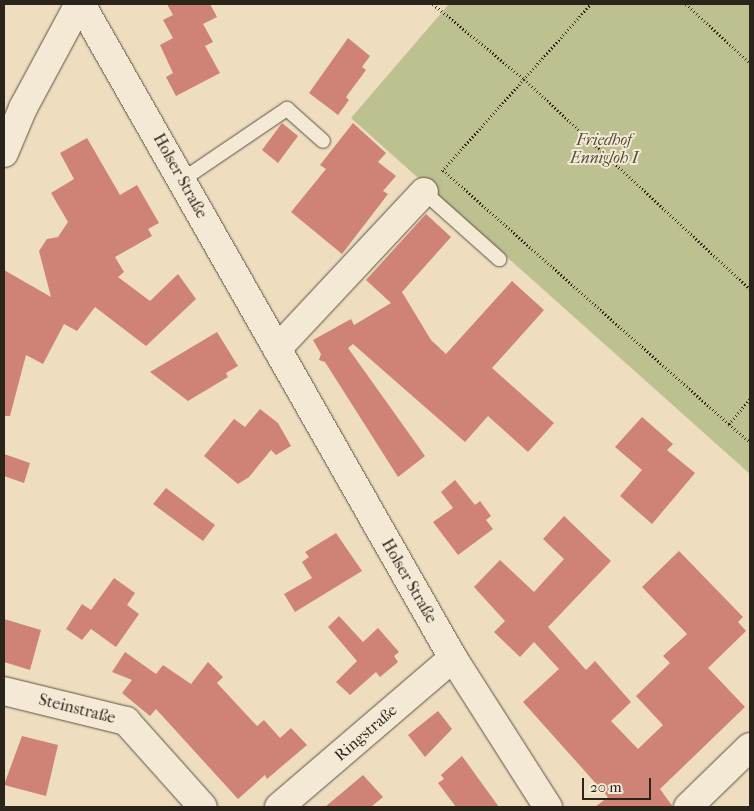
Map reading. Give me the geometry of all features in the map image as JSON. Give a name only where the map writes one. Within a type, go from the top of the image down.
[{"type":"street","points":[[4,153],[24,108],[80,4]]},
{"type":"street","name":"Holser Straße","points":[[80,4],[453,658],[548,807]]},
{"type":"street","points":[[278,349],[424,192]]},
{"type":"street","name":"Ringstraße","points":[[279,807],[453,658]]},
{"type":"street","name":"Steinstraße","points":[[4,691],[126,721],[203,807]]},
{"type":"street","points":[[688,807],[750,747]]},
{"type":"lane","points":[[182,180],[287,108],[323,141]]},
{"type":"lane","points":[[424,192],[499,259]]},
{"type":"path","points":[[432,4],[524,79],[750,288]]},
{"type":"path","points":[[424,192],[591,4]]},
{"type":"path","points":[[686,4],[750,63]]},
{"type":"path","points":[[443,170],[750,442]]},
{"type":"path","points":[[729,424],[750,399]]},
{"type":"green space","name":"Friedhof Ennigloh I","points":[[449,4],[750,4],[750,474],[351,118]]},
{"type":"building","points":[[167,4],[210,4],[217,17],[203,24],[213,42],[205,46],[220,73],[176,96],[166,77],[173,73],[160,45],[173,38],[163,20],[173,15]]},
{"type":"building","points":[[348,38],[370,56],[362,67],[366,70],[346,97],[349,100],[338,115],[309,93]]},
{"type":"building","points":[[282,123],[298,136],[278,163],[262,150]]},
{"type":"building","points":[[353,123],[386,153],[378,162],[396,176],[383,191],[388,194],[342,254],[291,212],[326,169],[320,165]]},
{"type":"building","points":[[87,138],[120,195],[137,185],[159,223],[148,229],[152,236],[115,257],[124,272],[118,277],[150,301],[178,274],[196,299],[146,346],[95,307],[77,331],[64,324],[43,364],[26,355],[10,416],[4,416],[4,270],[51,297],[39,251],[47,239],[58,237],[68,222],[51,193],[74,179],[60,153]]},
{"type":"building","points":[[426,214],[451,237],[402,292],[431,340],[446,354],[512,281],[544,310],[492,368],[554,423],[528,452],[488,416],[465,442],[353,344],[348,348],[425,456],[398,477],[325,362],[319,360],[321,354],[313,340],[351,319],[354,325],[391,303],[366,280]]},
{"type":"building","points":[[217,332],[238,366],[226,373],[228,377],[188,401],[150,372]]},
{"type":"building","points":[[260,409],[278,423],[291,446],[276,455],[271,450],[249,477],[238,484],[204,456],[234,419],[245,427]]},
{"type":"building","points":[[642,417],[673,444],[667,450],[695,473],[652,524],[620,496],[642,470],[615,447]]},
{"type":"building","points":[[4,454],[30,463],[24,483],[4,476]]},
{"type":"building","points":[[455,480],[475,505],[480,501],[491,516],[486,520],[493,529],[458,555],[433,522],[453,508],[441,492]]},
{"type":"building","points":[[166,488],[215,525],[203,541],[153,504]]},
{"type":"building","points":[[564,516],[611,561],[548,627],[586,670],[595,661],[631,702],[611,721],[638,749],[663,725],[636,696],[670,663],[663,656],[687,634],[642,587],[679,551],[743,617],[738,622],[746,631],[708,668],[745,707],[660,789],[673,807],[595,807],[608,797],[523,702],[559,669],[534,642],[520,657],[494,632],[505,621],[474,587],[500,560],[534,592],[564,559],[543,539]]},
{"type":"building","points":[[336,533],[362,571],[295,612],[284,594],[312,578],[302,562],[309,557],[305,552]]},
{"type":"building","points":[[114,578],[135,593],[127,605],[139,614],[116,647],[91,629],[82,640],[66,629],[82,604],[91,610]]},
{"type":"building","points":[[339,616],[363,642],[378,628],[399,652],[394,656],[398,662],[380,677],[376,672],[350,695],[336,682],[357,661],[328,627]]},
{"type":"building","points":[[4,619],[41,630],[30,670],[4,662]]},
{"type":"building","points":[[125,652],[156,674],[163,665],[191,684],[208,662],[223,677],[217,683],[257,726],[264,720],[280,738],[291,728],[307,745],[267,779],[265,775],[238,799],[156,709],[150,716],[122,693],[132,680],[112,672]]},
{"type":"building","points":[[438,711],[452,729],[425,757],[408,735]]},
{"type":"building","points":[[22,736],[58,745],[46,796],[4,785]]},
{"type":"building","points":[[462,756],[499,807],[456,807],[438,783],[444,779],[441,775]]},
{"type":"building","points":[[363,775],[383,797],[371,807],[325,807]]}]
